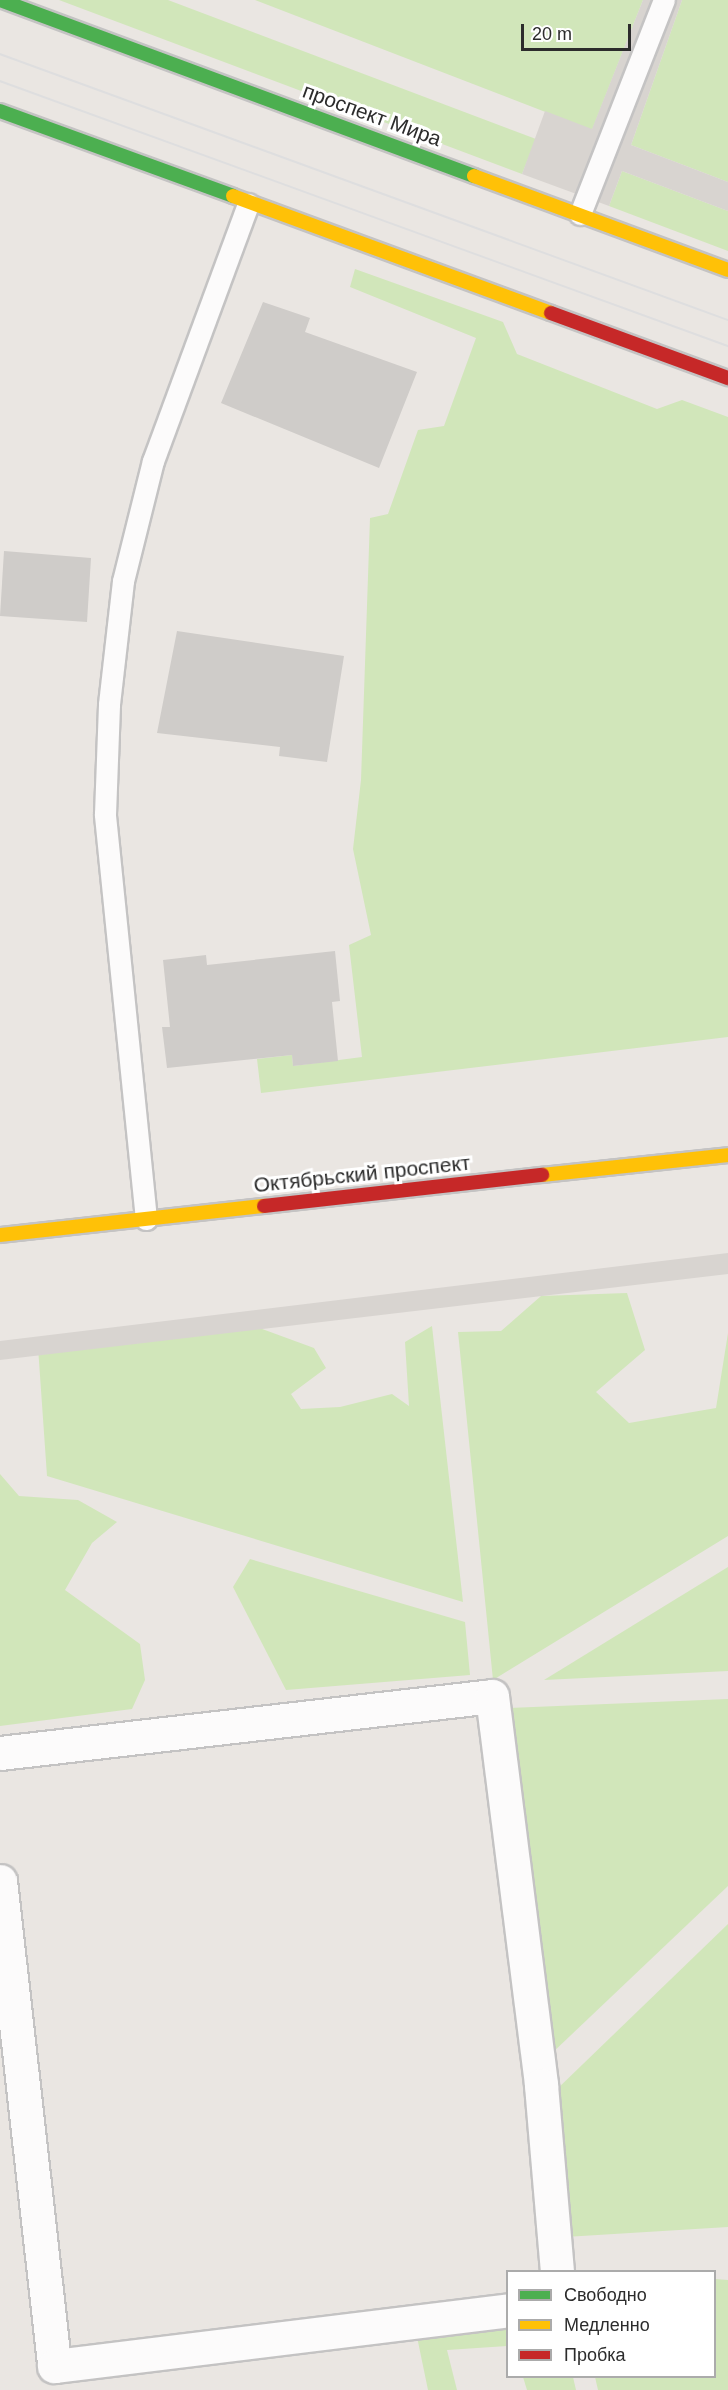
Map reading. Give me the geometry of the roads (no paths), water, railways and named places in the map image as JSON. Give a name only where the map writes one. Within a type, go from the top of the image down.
[{"type":"street","name":"проспект Мира","points":[[0,0],[728,270]]},
{"type":"street","points":[[0,111],[248,204],[728,378]]},
{"type":"street","name":"Октябрьский проспект","points":[[0,1235],[728,1155]]},
{"type":"street","points":[[0,1753],[492,1696],[541,2085],[557,2270]]},
{"type":"street","points":[[0,1881],[54,2366],[506,2310]]},
{"type":"lane","points":[[580,214],[664,0]]},
{"type":"lane","points":[[146,1219],[105,814],[109,704],[123,582],[153,461],[248,204]]},
{"type":"tram line","points":[[0,54],[728,320]]},
{"type":"tram line","points":[[0,81],[728,346]]}]
